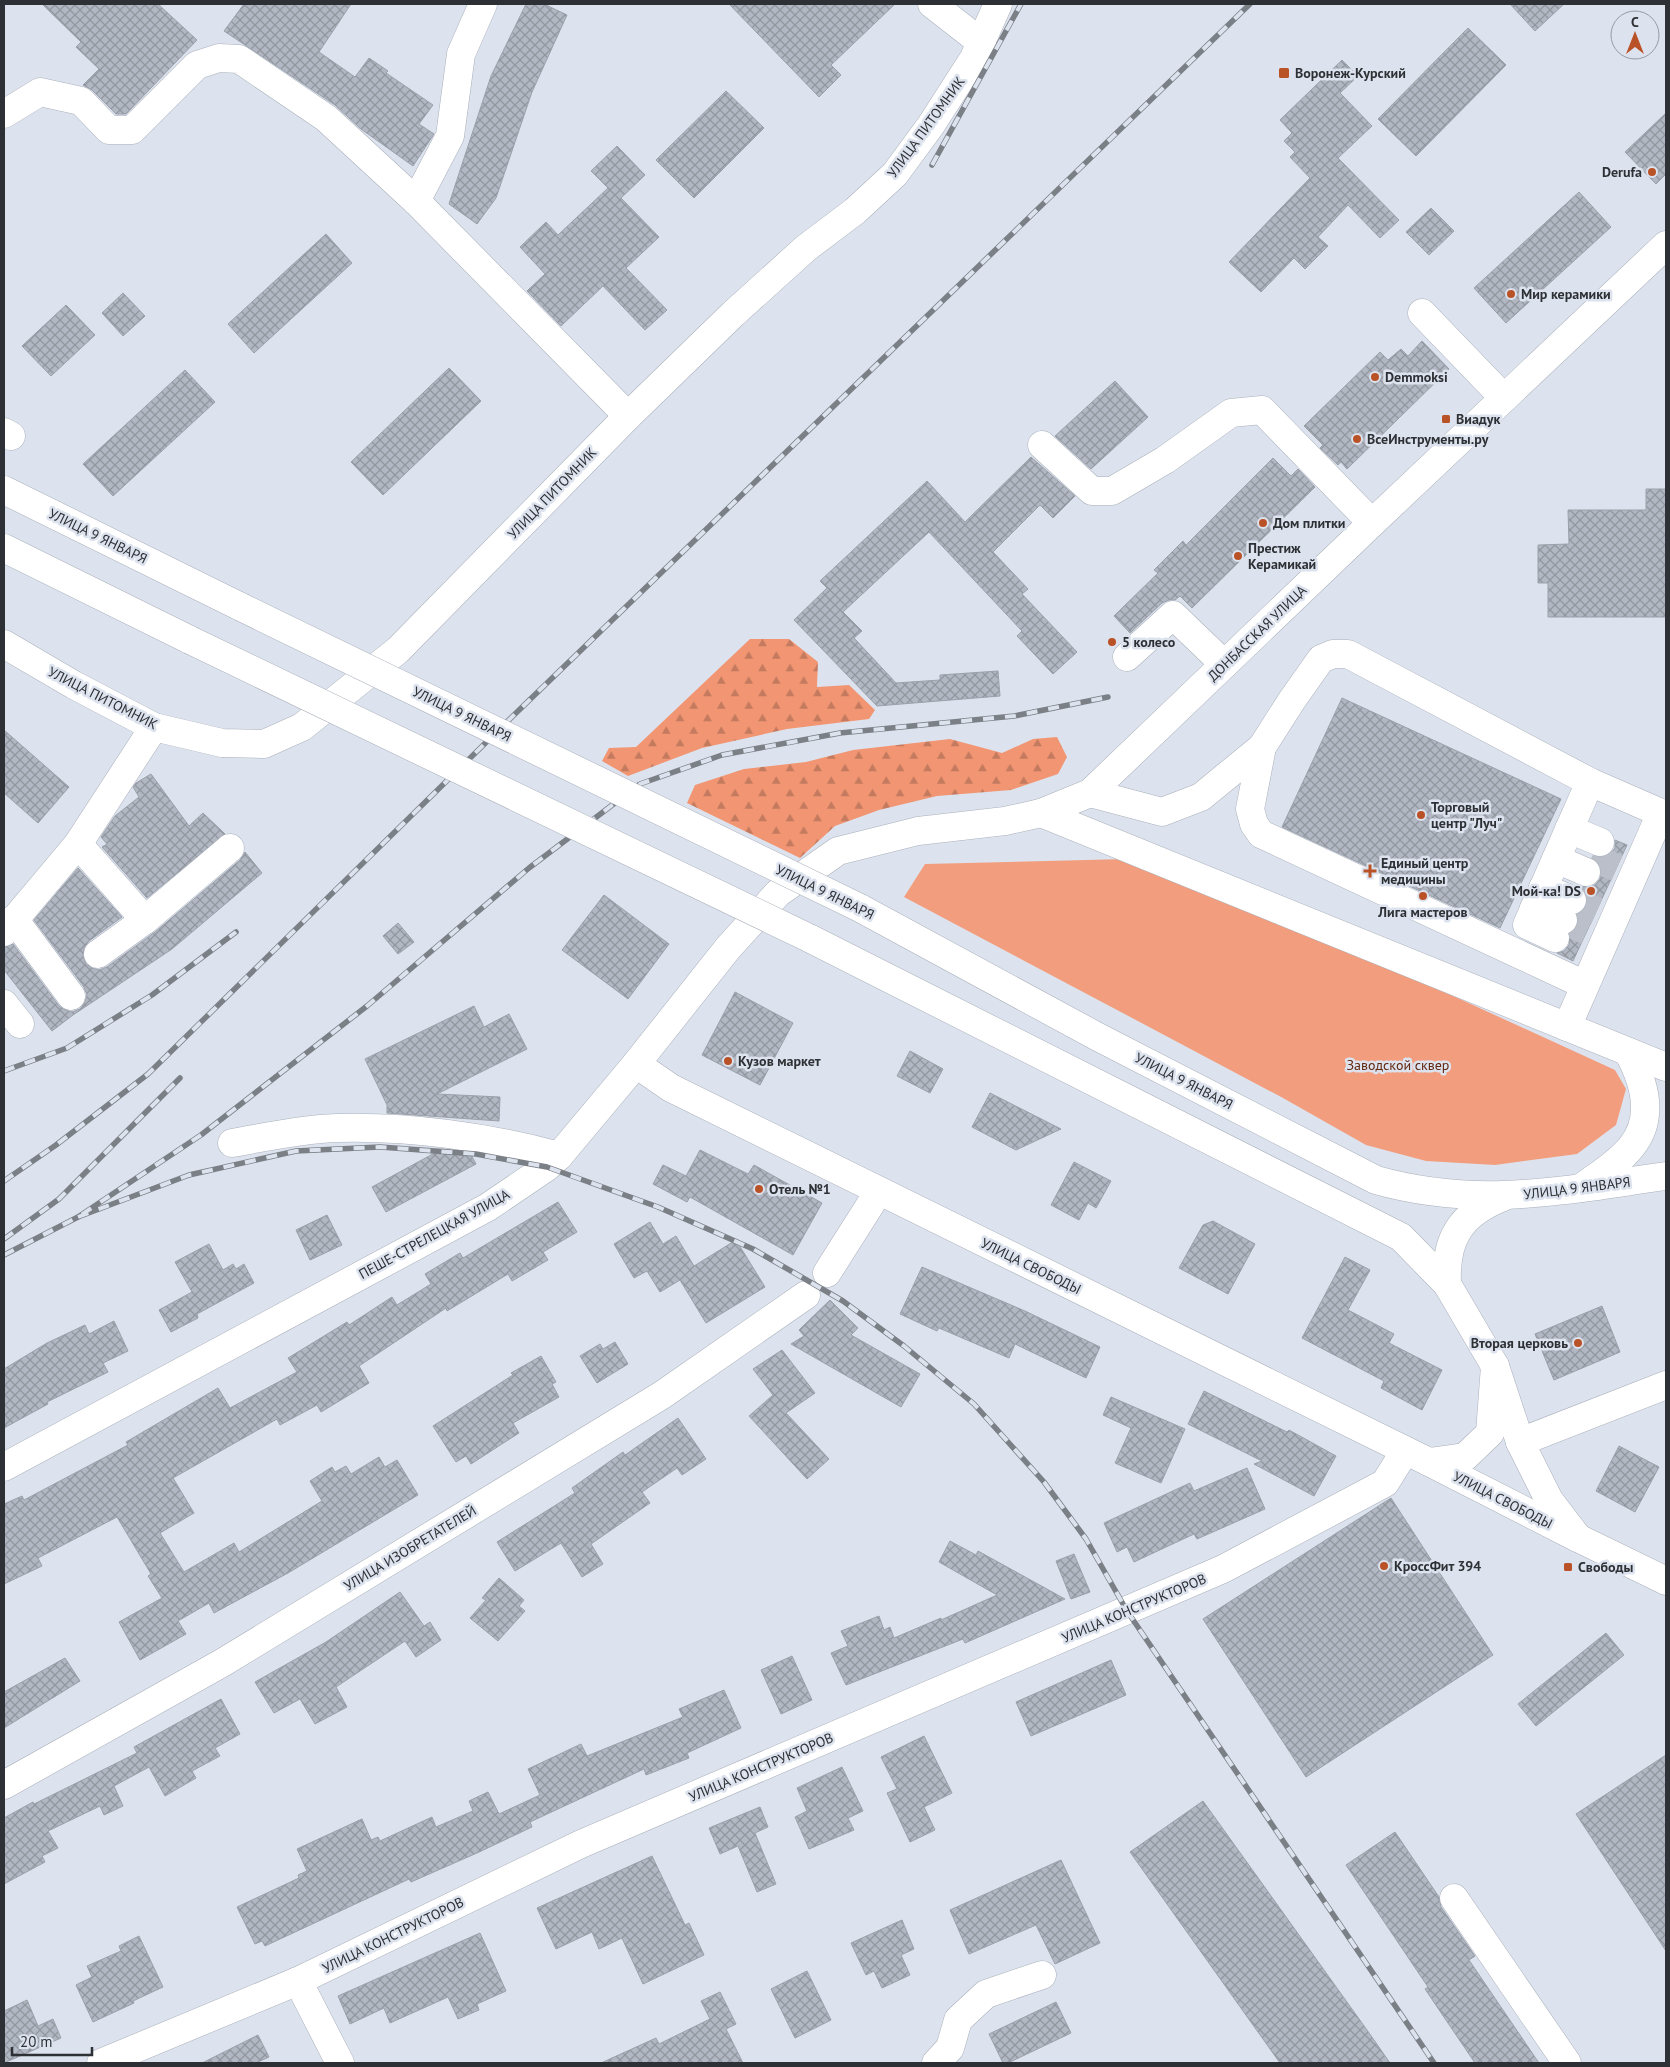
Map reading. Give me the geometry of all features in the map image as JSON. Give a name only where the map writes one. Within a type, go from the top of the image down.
[{"type":"street","points":[[416,201],[450,136],[461,54],[483,4]]},
{"type":"street","points":[[932,4],[982,43]]},
{"type":"street","name":"УЛИЦА ПИТОМНИК","points":[[4,644],[74,684],[154,726],[222,743],[264,744],[302,727],[398,650],[628,416],[733,314],[806,248],[855,211],[895,174],[931,125],[982,43],[998,4]]},
{"type":"street","points":[[4,114],[40,92],[81,101],[109,130],[132,130],[197,65],[219,58],[239,59],[326,118],[416,201],[628,416]]},
{"type":"street","name":"ДОНБАССКАЯ УЛИЦА","points":[[778,893],[838,851],[918,831],[1005,821],[1041,813],[1090,793],[1372,522],[1666,245]]},
{"type":"street","points":[[1422,313],[1504,398]]},
{"type":"street","points":[[1042,445],[1092,491],[1112,491],[1165,460],[1231,413],[1262,410],[1372,522]]},
{"type":"street","name":"УЛИЦА 9 ЯНВАРЯ","points":[[4,490],[860,908],[1098,1037],[1376,1180],[1406,1188],[1450,1195],[1504,1196],[1542,1194],[1666,1176]]},
{"type":"street","name":"УЛИЦА СВОБОДЫ","points":[[4,548],[190,640],[809,938],[1401,1237],[1447,1284],[1495,1366],[1520,1442],[1548,1500],[1578,1538]]},
{"type":"street","points":[[1127,657],[1173,615],[1224,664]]},
{"type":"street","points":[[1090,793],[1162,812],[1201,797],[1262,747],[1321,659],[1333,654],[1348,654],[1590,782],[1661,813],[1614,867],[1586,929],[1585,985],[1567,1027]]},
{"type":"street","points":[[71,996],[9,926],[78,844],[154,726]]},
{"type":"street","points":[[1262,747],[1250,809],[1254,824],[1261,834],[1585,985]]},
{"type":"street","points":[[1586,929],[1527,925],[1590,782]]},
{"type":"street","points":[[1041,813],[1666,1067]]},
{"type":"street","points":[[78,844],[145,920]]},
{"type":"street","points":[[1563,844],[1614,867]]},
{"type":"street","points":[[98,954],[145,920],[230,848]]},
{"type":"street","name":"ПЕШЕ-СТРЕЛЕЦКАЯ УЛИЦА","points":[[4,1467],[488,1206],[547,1167],[559,1156],[636,1064],[728,948],[778,893]]},
{"type":"street","points":[[1539,898],[1586,929]]},
{"type":"street","points":[[1581,1188],[1618,1160],[1632,1146],[1641,1131],[1646,1116],[1645,1093],[1638,1069],[1628,1052]]},
{"type":"street","name":"УЛИЦА СВОБОДЫ","points":[[636,1064],[671,1088],[1666,1581]]},
{"type":"street","points":[[232,1143],[300,1131],[337,1128],[365,1129],[479,1138],[513,1144],[559,1156]]},
{"type":"street","points":[[827,1273],[879,1191]]},
{"type":"street","points":[[1447,1284],[1446,1268],[1457,1229],[1476,1210],[1504,1196]]},
{"type":"street","name":"УЛИЦА ИЗОБРЕТАТЕЛЕЙ","points":[[4,1785],[222,1663],[662,1395],[806,1295]]},
{"type":"street","name":"УЛИЦА СВОБОДЫ","points":[[1417,1456],[1465,1457],[1490,1433],[1495,1366]]},
{"type":"street","points":[[1520,1442],[1666,1385]]},
{"type":"street","name":"УЛИЦА КОНСТРУКТОРОВ","points":[[101,2063],[298,1981],[581,1844],[1223,1569],[1385,1483],[1417,1456]]},
{"type":"street","points":[[1454,1898],[1567,2063]]},
{"type":"street","points":[[936,2063],[950,2048],[958,2020],[986,1994],[1042,1975]]},
{"type":"street","points":[[298,1981],[340,2063]]},
{"type":"green space","points":[[750,639],[789,639],[818,662],[817,687],[849,685],[875,710],[869,719],[787,729],[702,748],[628,776],[602,761],[609,748],[636,747]]},
{"type":"green space","points":[[1057,737],[1067,757],[1058,774],[1011,790],[937,796],[879,810],[835,826],[800,858],[687,803],[695,785],[744,769],[806,762],[853,750],[950,739],[1002,753],[1033,739]]},
{"type":"green space","name":"Заводской сквер","points":[[1126,859],[1331,940],[1615,1070],[1626,1089],[1616,1125],[1577,1154],[1495,1165],[1426,1161],[1366,1145],[1283,1098],[904,897],[925,864]]},
{"type":"building","points":[[42,4],[158,4],[197,40],[126,114],[116,114],[92,90],[83,85],[99,69],[76,47],[81,42]]},
{"type":"building","points":[[244,4],[351,4],[319,52],[355,77],[369,58],[388,71],[386,73],[433,105],[419,124],[434,134],[413,166],[361,129],[335,105],[224,31]]},
{"type":"building","points":[[526,4],[544,4],[567,15],[532,92],[496,198],[477,224],[449,204],[491,76]]},
{"type":"building","points":[[729,4],[895,4],[831,65],[841,75],[819,97]]},
{"type":"building","points":[[1510,4],[1564,4],[1535,31]]},
{"type":"building","points":[[1468,28],[1506,65],[1416,156],[1378,119]]},
{"type":"building","points":[[1342,60],[1358,76],[1340,93],[1372,126],[1338,158],[1399,220],[1380,238],[1348,205],[1318,237],[1328,246],[1305,269],[1294,258],[1261,292],[1229,262],[1310,178],[1290,157],[1295,152],[1284,141],[1292,133],[1280,120]]},
{"type":"building","points":[[726,91],[764,128],[694,198],[656,160]]},
{"type":"building","points":[[1666,113],[1666,174],[1656,184],[1625,152]]},
{"type":"building","points":[[617,146],[645,175],[621,198],[659,237],[626,268],[667,310],[645,330],[603,286],[561,326],[527,291],[545,274],[520,247],[546,222],[558,235],[608,188],[591,171]]},
{"type":"building","points":[[1579,192],[1611,227],[1506,323],[1474,288]]},
{"type":"building","points":[[1431,208],[1454,231],[1429,255],[1406,232]]},
{"type":"building","points":[[326,234],[352,263],[254,353],[228,324]]},
{"type":"building","points":[[123,293],[145,316],[123,336],[102,313]]},
{"type":"building","points":[[66,305],[95,335],[51,376],[22,346]]},
{"type":"building","points":[[1422,341],[1449,369],[1347,469],[1341,462],[1338,465],[1320,448],[1323,445],[1304,426],[1380,352],[1388,360],[1401,349],[1408,356]]},
{"type":"building","points":[[449,368],[481,401],[383,495],[351,462]]},
{"type":"building","points":[[185,370],[215,402],[113,496],[83,464]]},
{"type":"building","points":[[1115,381],[1148,417],[1091,469],[1055,436]]},
{"type":"building","points":[[1031,457],[1075,496],[1053,518],[1040,505],[993,552],[1028,589],[1022,594],[1077,652],[1053,674],[1017,636],[1022,631],[929,532],[843,612],[862,631],[854,638],[896,683],[940,680],[940,675],[998,671],[1000,696],[877,706],[794,620],[827,588],[820,581],[927,481],[965,522]]},
{"type":"building","points":[[1273,458],[1291,476],[1298,469],[1315,487],[1192,608],[1180,596],[1175,600],[1169,600],[1162,603],[1130,633],[1114,616],[1158,573],[1154,570],[1183,541],[1186,545]]},
{"type":"building","points":[[1646,489],[1666,489],[1666,617],[1548,617],[1548,583],[1538,583],[1538,545],[1569,544],[1568,510],[1646,510]]},
{"type":"building","name":"Торговый центр \"Луч\"","points":[[1342,698],[1561,799],[1500,928],[1282,827]]},
{"type":"building","points":[[4,730],[69,787],[38,823],[4,793]]},
{"type":"building","points":[[151,774],[189,826],[203,813],[225,834],[147,898],[102,847],[107,844],[101,837],[115,816],[139,797],[133,787],[136,783]]},
{"type":"building","points":[[1615,840],[1627,845],[1573,961],[1557,953],[1564,951],[1569,945],[1570,934],[1578,926],[1577,914],[1582,912],[1587,906],[1585,891],[1579,886],[1588,887],[1595,885],[1600,879],[1601,870],[1598,862],[1592,858],[1593,856],[1602,857],[1609,855],[1615,848]]},
{"type":"building","points":[[245,852],[262,873],[172,949],[52,1031],[4,970],[4,947],[13,944],[59,1006],[72,1012],[80,1009],[87,995],[84,987],[34,920],[78,868],[122,917],[89,941],[84,948],[83,956],[86,964],[99,970],[107,967],[155,932],[240,860]]},
{"type":"building","points":[[604,895],[669,944],[628,999],[562,950]]},
{"type":"building","points":[[398,923],[414,942],[398,954],[383,936]]},
{"type":"building","points":[[735,992],[793,1023],[760,1085],[702,1055]]},
{"type":"building","points":[[474,1006],[484,1027],[509,1014],[527,1049],[437,1094],[500,1097],[499,1121],[387,1113],[387,1105],[365,1059]]},
{"type":"building","points":[[910,1051],[943,1069],[930,1093],[897,1076]]},
{"type":"building","points":[[990,1093],[1061,1129],[1016,1150],[972,1127]]},
{"type":"building","points":[[442,1149],[470,1153],[476,1164],[386,1212],[372,1187]]},
{"type":"building","points":[[700,1150],[748,1174],[754,1165],[822,1203],[793,1255],[690,1197],[687,1202],[653,1184],[663,1165],[686,1176]]},
{"type":"building","points":[[1074,1162],[1111,1181],[1096,1208],[1088,1203],[1079,1220],[1051,1205]]},
{"type":"building","points":[[558,1202],[577,1232],[543,1252],[548,1260],[512,1281],[508,1274],[447,1311],[446,1308],[359,1366],[369,1383],[321,1412],[317,1405],[280,1425],[277,1419],[173,1478],[194,1513],[160,1533],[184,1572],[234,1543],[239,1552],[322,1501],[310,1481],[332,1467],[335,1472],[346,1466],[351,1474],[379,1457],[385,1467],[397,1460],[418,1495],[288,1573],[214,1613],[209,1603],[178,1621],[186,1634],[140,1660],[119,1622],[162,1598],[148,1576],[151,1574],[117,1517],[38,1558],[42,1566],[4,1584],[4,1504],[22,1496],[24,1500],[128,1445],[126,1442],[218,1388],[230,1408],[297,1372],[288,1358],[347,1322],[349,1325],[392,1297],[397,1305],[431,1284],[425,1274],[460,1253],[463,1258]]},
{"type":"building","points":[[327,1215],[342,1245],[310,1260],[296,1230]]},
{"type":"building","points":[[1213,1221],[1255,1244],[1228,1294],[1179,1268],[1203,1225]]},
{"type":"building","points":[[650,1222],[663,1244],[676,1236],[694,1266],[736,1240],[765,1287],[706,1323],[680,1280],[660,1292],[647,1271],[634,1278],[614,1244]]},
{"type":"building","points":[[209,1244],[223,1270],[233,1264],[236,1269],[244,1264],[254,1283],[197,1314],[198,1318],[171,1332],[159,1310],[192,1292],[175,1262]]},
{"type":"building","points":[[1345,1257],[1370,1270],[1348,1310],[1394,1334],[1389,1343],[1442,1370],[1422,1410],[1381,1388],[1384,1381],[1302,1338]]},
{"type":"building","points":[[922,1267],[1025,1311],[1100,1347],[1086,1378],[1015,1344],[1009,1358],[939,1328],[937,1331],[900,1314]]},
{"type":"building","points":[[830,1300],[858,1328],[851,1335],[920,1374],[901,1407],[791,1344],[804,1336],[799,1330]]},
{"type":"building","name":"Вторая церковь","points":[[1602,1306],[1620,1352],[1554,1380],[1535,1334]]},
{"type":"building","points":[[114,1321],[128,1351],[103,1363],[108,1372],[47,1402],[48,1404],[4,1428],[4,1369],[47,1343],[85,1325],[89,1334]]},
{"type":"building","points":[[615,1342],[628,1364],[597,1383],[580,1356],[600,1344],[603,1349]]},
{"type":"building","points":[[782,1350],[815,1393],[786,1413],[829,1459],[807,1479],[749,1416],[773,1395],[753,1369]]},
{"type":"building","points":[[541,1356],[556,1382],[552,1384],[559,1397],[513,1423],[519,1433],[471,1464],[466,1456],[456,1462],[433,1426],[513,1375],[511,1373]]},
{"type":"building","points":[[1204,1391],[1287,1432],[1289,1430],[1336,1456],[1314,1496],[1254,1464],[1262,1461],[1188,1424]]},
{"type":"building","points":[[1111,1397],[1185,1429],[1161,1483],[1115,1463],[1131,1428],[1103,1415]]},
{"type":"building","points":[[678,1418],[706,1459],[682,1475],[677,1468],[642,1492],[650,1503],[591,1544],[603,1564],[582,1577],[561,1543],[515,1571],[497,1542],[575,1493],[572,1488],[623,1452],[625,1455]]},
{"type":"building","points":[[1619,1446],[1659,1467],[1635,1512],[1596,1491]]},
{"type":"building","points":[[1247,1468],[1265,1509],[1197,1539],[1194,1534],[1134,1562],[1127,1547],[1117,1552],[1104,1523],[1190,1483],[1194,1491]]},
{"type":"building","points":[[1391,1498],[1493,1655],[1306,1777],[1203,1619]]},
{"type":"building","points":[[950,1541],[976,1555],[978,1551],[1065,1599],[965,1643],[963,1639],[846,1685],[831,1653],[848,1646],[841,1631],[879,1616],[884,1630],[890,1627],[894,1638],[997,1595],[939,1562]]},
{"type":"building","points":[[1074,1554],[1090,1592],[1071,1599],[1056,1561]]},
{"type":"building","points":[[499,1578],[524,1600],[519,1606],[525,1611],[498,1641],[470,1618],[486,1600],[482,1598]]},
{"type":"building","points":[[400,1592],[424,1626],[430,1622],[441,1640],[416,1657],[405,1641],[336,1687],[347,1707],[315,1724],[300,1699],[274,1713],[255,1682],[326,1642]]},
{"type":"building","points":[[1606,1633],[1624,1655],[1536,1726],[1518,1704]]},
{"type":"building","points":[[792,1656],[812,1700],[781,1714],[761,1670]]},
{"type":"building","points":[[65,1658],[80,1681],[4,1728],[4,1692]]},
{"type":"building","points":[[1111,1660],[1126,1695],[1031,1736],[1016,1702]]},
{"type":"building","points":[[724,1690],[741,1728],[687,1753],[689,1758],[646,1775],[644,1769],[530,1822],[532,1827],[477,1853],[411,1882],[409,1879],[265,1946],[262,1941],[255,1944],[237,1907],[299,1878],[298,1875],[307,1871],[297,1849],[362,1819],[371,1840],[378,1837],[380,1841],[432,1817],[436,1827],[473,1811],[469,1801],[488,1792],[499,1814],[540,1795],[528,1769],[581,1744],[587,1756],[683,1717],[679,1709]]},
{"type":"building","points":[[221,1699],[240,1734],[215,1748],[220,1756],[192,1771],[196,1778],[165,1796],[149,1767],[114,1786],[123,1806],[104,1815],[100,1806],[48,1831],[58,1848],[42,1856],[45,1862],[4,1884],[4,1818],[33,1802],[34,1804],[137,1753],[134,1747]]},
{"type":"building","points":[[924,1736],[952,1793],[924,1807],[935,1830],[910,1842],[887,1793],[897,1789],[881,1757]]},
{"type":"building","points":[[1666,1755],[1666,1951],[1576,1814]]},
{"type":"building","points":[[842,1767],[863,1811],[848,1818],[854,1830],[809,1849],[795,1817],[807,1811],[797,1788]]},
{"type":"building","points":[[1203,1801],[1390,2063],[1280,2063],[1130,1852]]},
{"type":"building","points":[[760,1807],[768,1827],[755,1833],[776,1884],[757,1892],[738,1846],[720,1854],[709,1828]]},
{"type":"building","points":[[1395,1832],[1439,1897],[1441,1907],[1475,1956],[1469,1960],[1539,2063],[1475,2063],[1425,1989],[1428,1987],[1346,1865]]},
{"type":"building","points":[[652,1856],[685,1925],[689,1923],[704,1955],[643,1984],[622,1938],[599,1949],[592,1932],[556,1949],[537,1908]]},
{"type":"building","points":[[1061,1860],[1100,1943],[1055,1964],[1036,1925],[969,1954],[950,1910]]},
{"type":"building","points":[[902,1920],[914,1949],[901,1955],[910,1975],[882,1988],[874,1971],[866,1975],[851,1943]]},
{"type":"building","points":[[480,1933],[506,1991],[477,2004],[479,2010],[458,2019],[448,1997],[390,2023],[384,2008],[350,2024],[338,1996]]},
{"type":"building","points":[[139,1936],[163,1987],[93,2022],[76,1985],[92,1977],[87,1966],[121,1951],[119,1946]]},
{"type":"building","points":[[807,1971],[831,2020],[795,2038],[771,1989]]},
{"type":"building","points":[[720,1992],[736,2024],[726,2029],[743,2063],[601,2063],[656,2038],[659,2044],[710,2019],[701,2001]]},
{"type":"building","points":[[27,2000],[38,2026],[53,2019],[61,2038],[4,2063],[4,2011]]},
{"type":"building","points":[[1056,2002],[1071,2033],[1008,2063],[1003,2063],[989,2034]]},
{"type":"building","points":[[258,2035],[269,2057],[256,2063],[202,2063]]},
{"type":"tunnel","points":[[1592,857],[1617,868]]},
{"type":"tunnel","points":[[1572,900],[1597,911]]},
{"type":"tunnel","points":[[1563,920],[1587,931]]},
{"type":"railway","points":[[932,165],[1021,4]]},
{"type":"railway","points":[[4,1181],[56,1145],[148,1074],[516,713],[1250,4]]},
{"type":"railway","points":[[4,1255],[78,1217],[201,1135],[367,1006],[529,868],[640,784],[722,755],[840,733],[1014,716],[1108,697]]},
{"type":"railway","points":[[4,1071],[67,1048],[152,995],[236,932]]},
{"type":"railway","points":[[4,1239],[59,1199],[180,1078]]},
{"type":"railway","points":[[78,1217],[189,1175],[296,1151],[380,1147],[476,1154],[547,1167],[658,1207],[753,1249],[843,1301],[904,1346],[974,1404],[1044,1482],[1086,1539],[1127,1611],[1434,2063]]},
{"type":"place","name":"Воронеж-Курский","points":[[1284,73]]},
{"type":"place","name":"Derufa","points":[[1652,172]]},
{"type":"place","name":"Мир керамики","points":[[1511,294]]},
{"type":"place","name":"Demmoksi","points":[[1375,377]]},
{"type":"place","name":"Виадук","points":[[1446,419]]},
{"type":"place","name":"ВсеИнструменты.ру","points":[[1357,439]]},
{"type":"place","name":"Дом плитки","points":[[1263,523]]},
{"type":"place","name":"Престиж Керамикай","points":[[1238,556]]},
{"type":"place","name":"5 колесо","points":[[1112,642]]},
{"type":"place","name":"Торговый центр \"Луч\"","points":[[1421,815]]},
{"type":"place","name":"Единый центр медицины","points":[[1370,871]]},
{"type":"place","name":"Мой-ка! DS","points":[[1591,891]]},
{"type":"place","name":"Лига мастеров","points":[[1423,896]]},
{"type":"place","name":"Кузов маркет","points":[[728,1061]]},
{"type":"place","name":"Отель №1","points":[[759,1189]]},
{"type":"place","name":"Вторая церковь","points":[[1578,1343]]},
{"type":"place","name":"КроссФит 394","points":[[1384,1566]]},
{"type":"place","name":"Свободы","points":[[1568,1567]]}]
